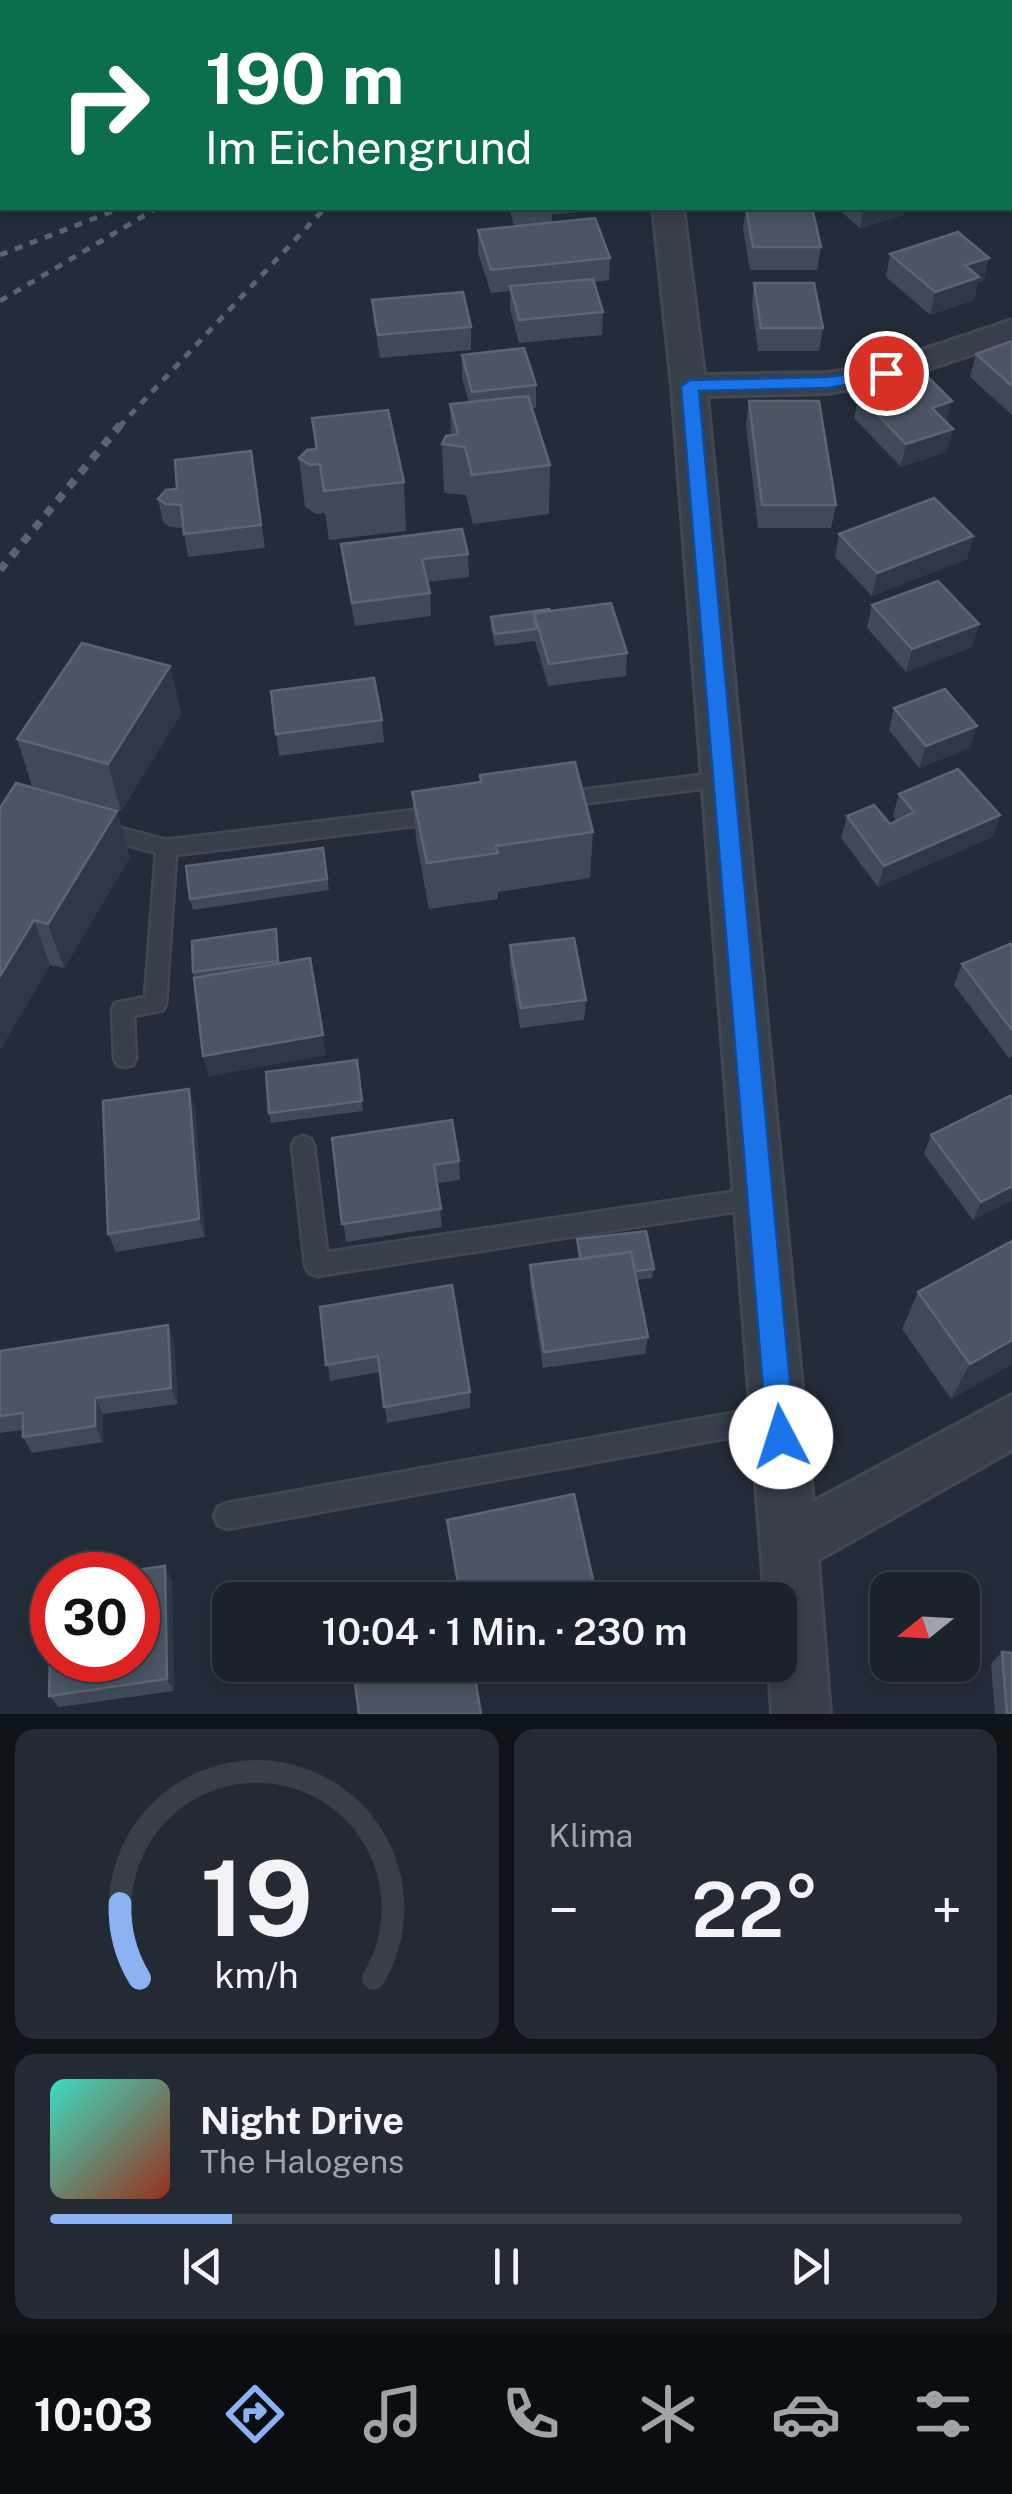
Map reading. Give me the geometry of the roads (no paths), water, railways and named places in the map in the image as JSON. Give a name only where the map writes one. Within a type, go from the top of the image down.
[{"type":"street","points":[[668,210],[690,386],[790,1544],[801,1714]]},
{"type":"street","points":[[690,386],[828,383],[886,373],[1012,330]]},
{"type":"street","points":[[790,1544],[1012,1421]]},
{"type":"lane","points":[[531,803],[724,779]]},
{"type":"lane","points":[[78,824],[166,848],[454,813]]},
{"type":"lane","points":[[125,1058],[123,1009],[155,1004],[166,848]]},
{"type":"lane","points":[[303,1146],[317,1265],[760,1198]]},
{"type":"lane","points":[[227,1516],[779,1417]]},
{"type":"railway","points":[[0,255],[116,210]]},
{"type":"railway","points":[[0,301],[154,210]]},
{"type":"railway","points":[[119,427],[323,210]]},
{"type":"railway","points":[[0,570],[121,424]]}]
